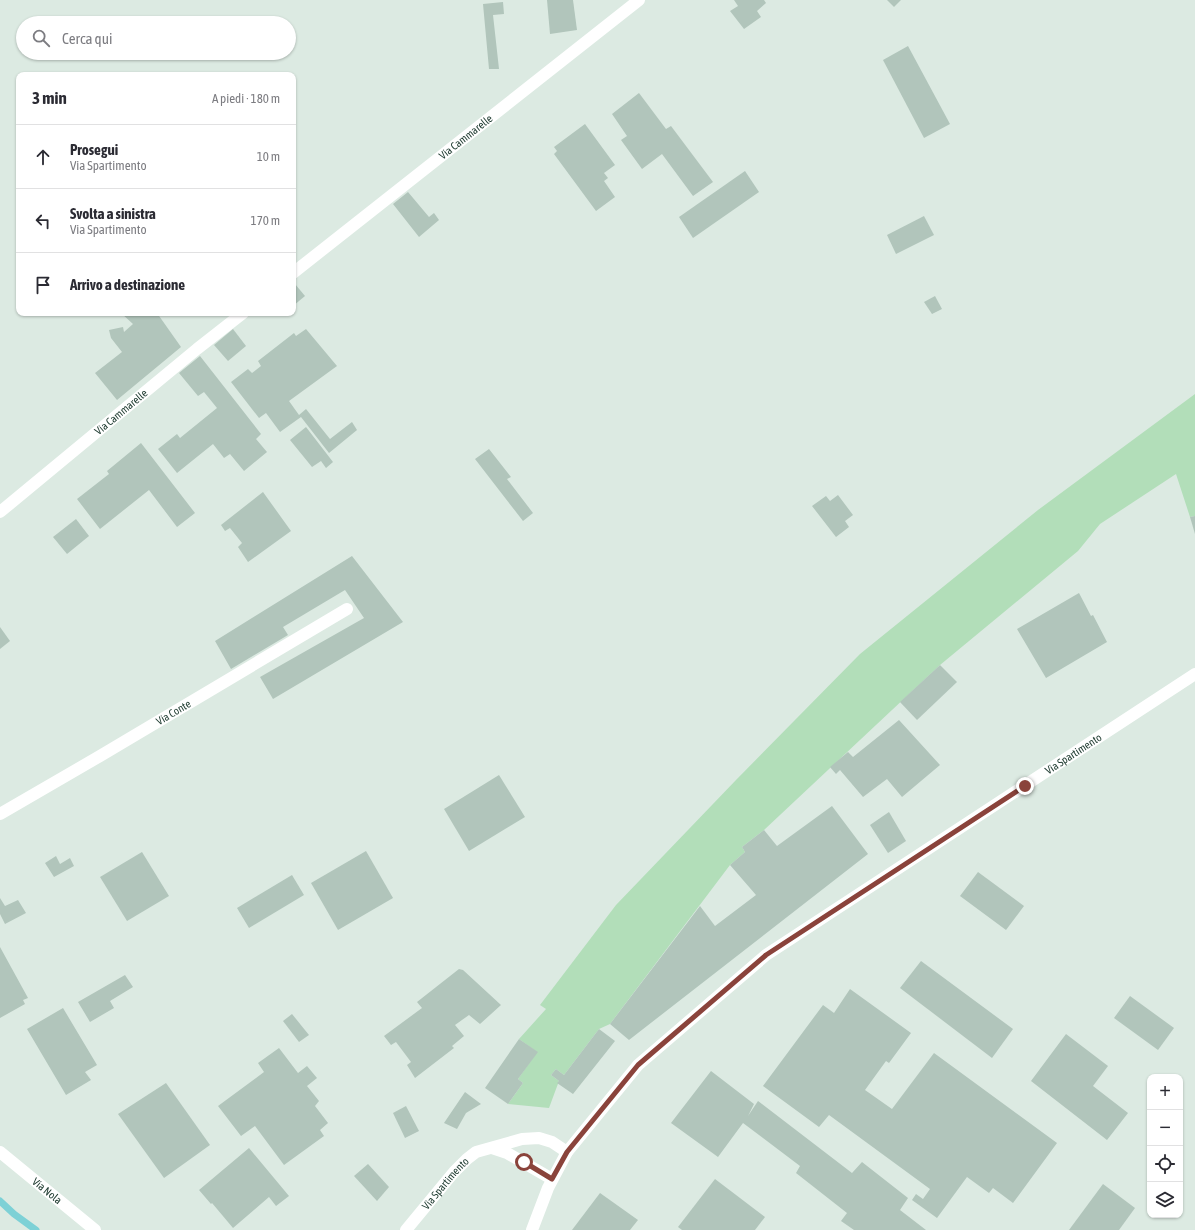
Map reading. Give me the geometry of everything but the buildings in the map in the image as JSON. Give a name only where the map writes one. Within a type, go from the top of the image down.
[{"type":"street","name":"Via Cammarelle","points":[[296,271],[639,0]]},
{"type":"street","name":"Via Cammarelle","points":[[0,512],[238,316]]},
{"type":"street","name":"Via Conte","points":[[0,814],[347,609]]},
{"type":"street","name":"Via Spartimento","points":[[532,1230],[552,1179],[567,1152],[638,1065],[766,955],[1195,674]]},
{"type":"street","name":"Via Spartimento","points":[[406,1230],[467,1158],[476,1152],[522,1139],[539,1138],[552,1142],[567,1152]]},
{"type":"street","points":[[492,1148],[507,1152],[552,1179]]},
{"type":"street","name":"Via Nola","points":[[0,1152],[95,1230]]},
{"type":"green space","points":[[1195,394],[1195,516],[1190,517],[1176,474],[1100,524],[1078,551],[940,665],[764,830],[742,847],[745,852],[730,865],[610,1024],[599,1029],[564,1075],[556,1069],[551,1075],[559,1081],[549,1108],[508,1104],[523,1083],[518,1079],[537,1052],[519,1039],[546,1009],[540,1005],[616,905],[736,780],[860,654],[1038,510]]},
{"type":"waterway","points":[[0,1201],[14,1214],[36,1230]]},
{"type":"route","points":[[524,1162],[552,1179],[567,1152],[638,1065],[766,955],[1025,786]]}]
